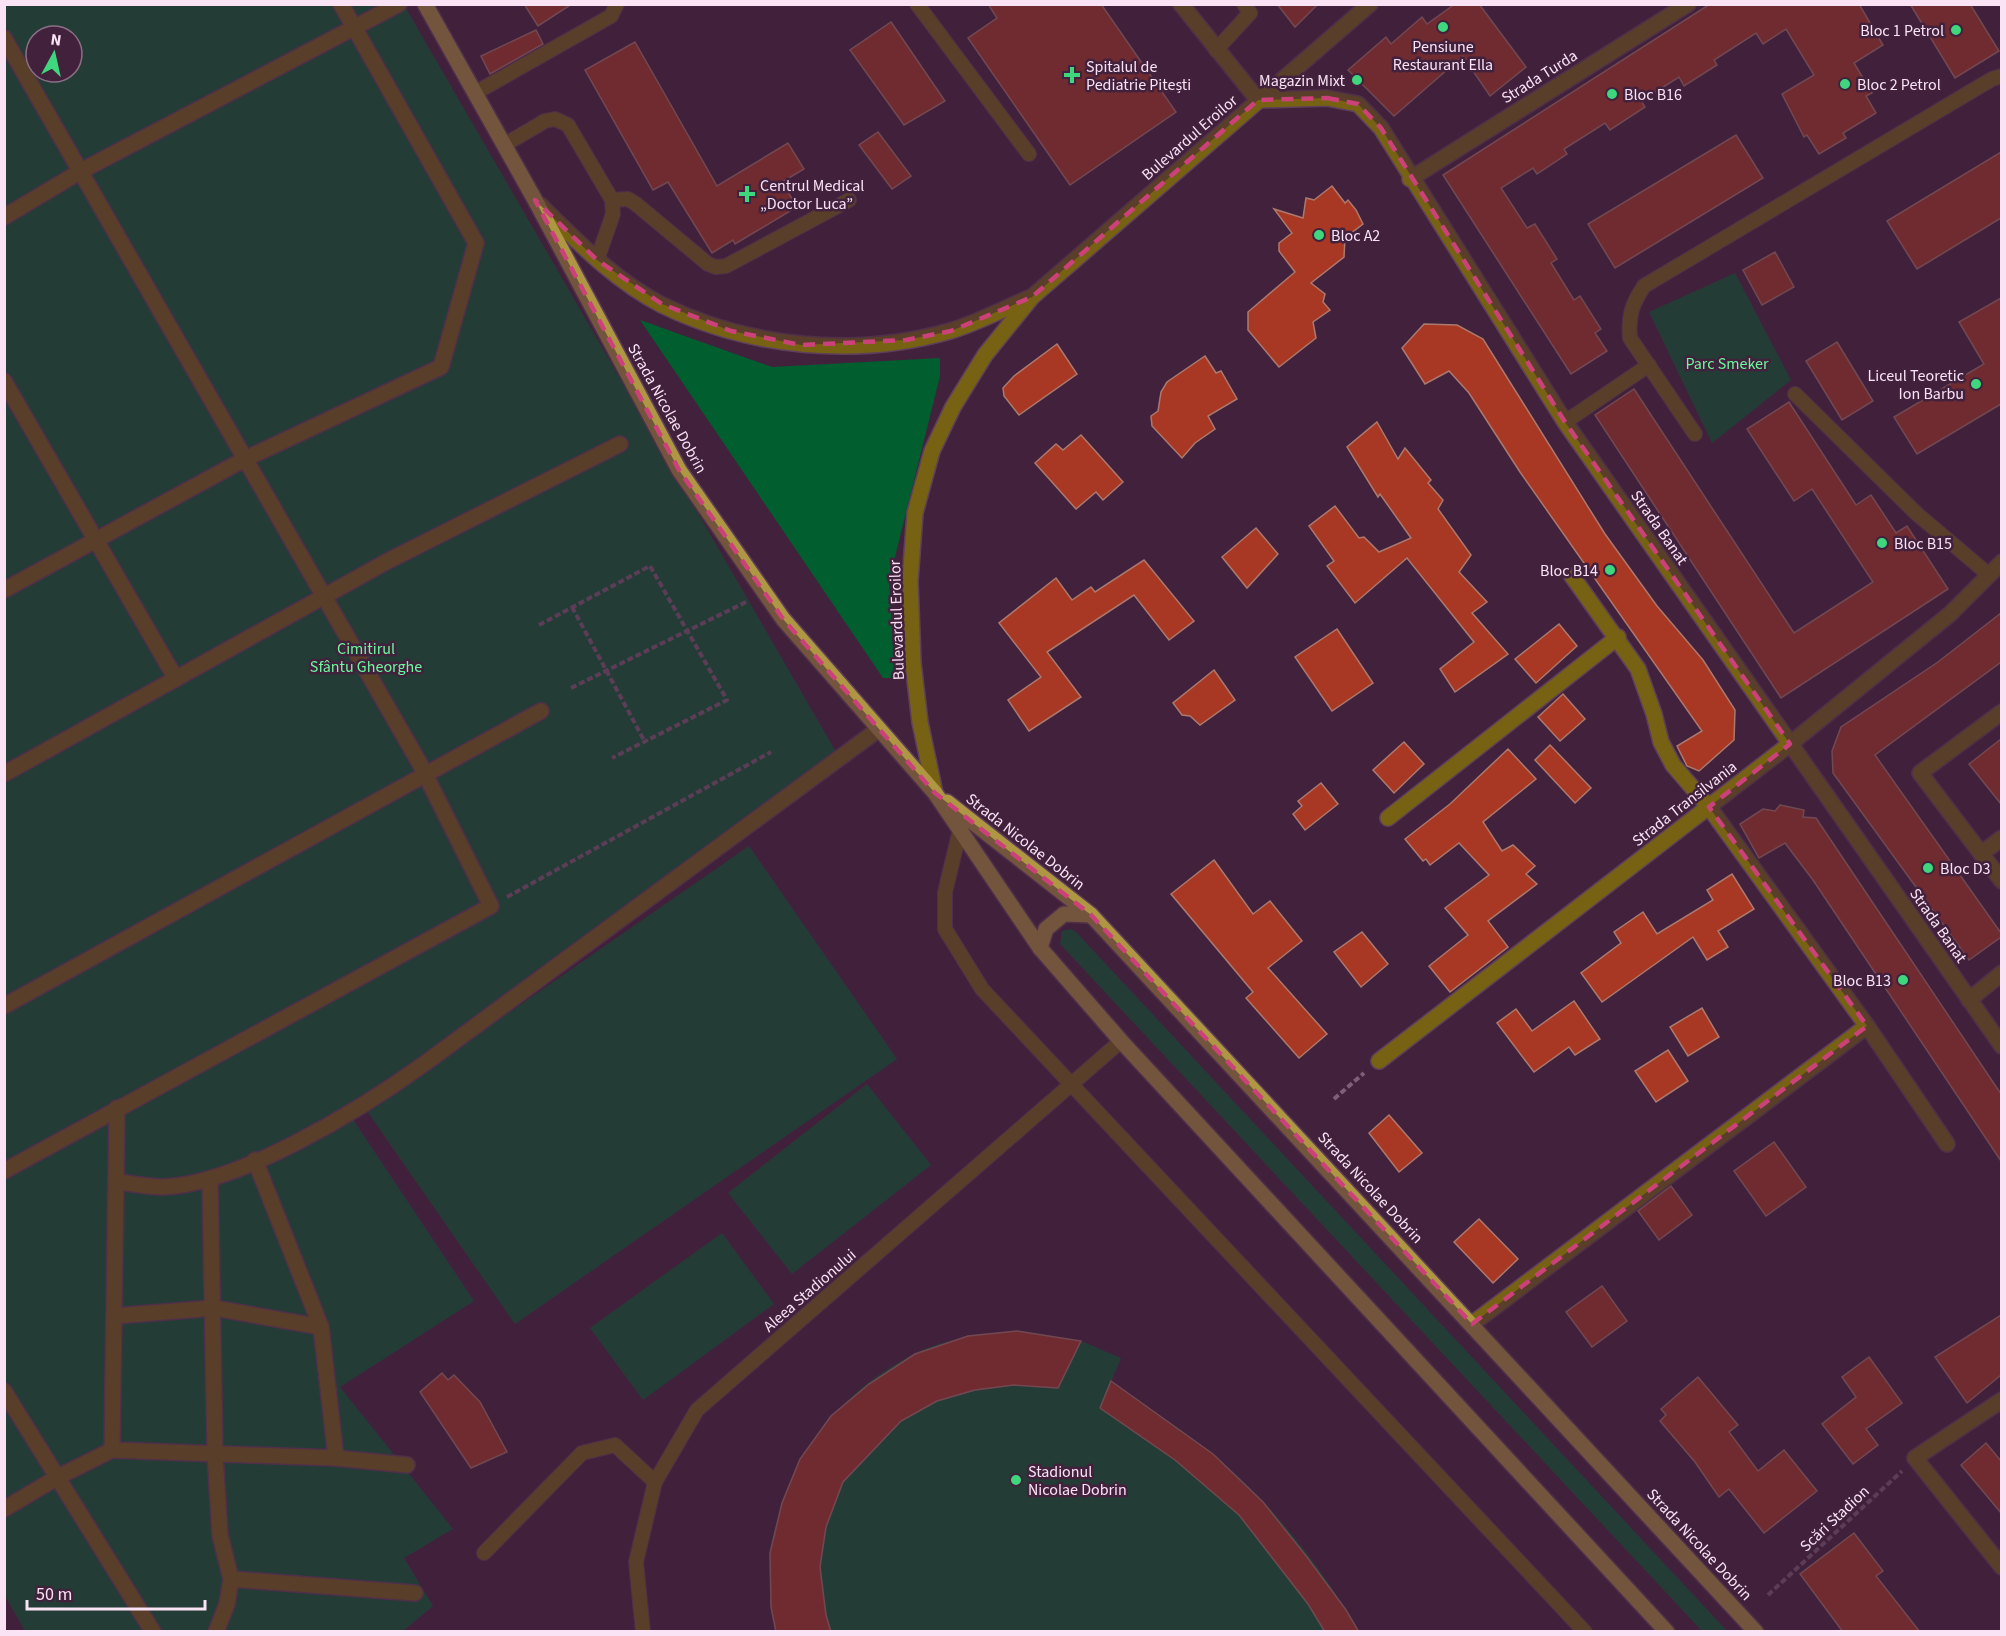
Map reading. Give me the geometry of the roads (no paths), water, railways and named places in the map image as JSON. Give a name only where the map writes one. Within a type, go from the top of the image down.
[{"type":"main road","name":"Strada Nicolae Dobrin","points":[[425,4],[535,200],[679,470],[783,619],[935,793],[1040,948],[1121,1041],[1667,1632]]},
{"type":"main road","name":"Strada Nicolae Dobrin","points":[[935,793],[1091,915],[1473,1324],[1756,1632]]},
{"type":"main road","points":[[1040,948],[1046,929],[1064,914],[1091,915]]},
{"type":"street","points":[[4,590],[245,459],[441,367],[476,243],[340,4]]},
{"type":"street","points":[[4,217],[81,171],[399,4]]},
{"type":"street","points":[[1181,4],[1258,100]]},
{"type":"street","name":"Bulevardul Eroilor","points":[[935,793],[920,722],[913,663],[910,581],[915,513],[933,451],[953,406],[985,355],[1032,297],[1370,4]]},
{"type":"street","name":"Strada Turda","points":[[1410,179],[1688,4]]},
{"type":"street","points":[[4,38],[425,776],[491,906],[4,1171]]},
{"type":"street","name":"Strada Banat","points":[[1258,100],[1327,98],[1358,104],[1381,128],[1410,179],[1565,422],[2001,1046]]},
{"type":"street","name":"Bulevardul Eroilor","points":[[535,200],[597,260],[662,304],[731,332],[801,345],[862,345],[940,333],[1032,297]]},
{"type":"street","points":[[4,381],[176,680]]},
{"type":"street","points":[[4,774],[386,561],[620,444]]},
{"type":"street","name":"Strada Transilvania","points":[[1378,1061],[1790,744],[1950,614],[2001,562]]},
{"type":"street","points":[[1572,576],[1618,637],[1638,669],[1661,742],[1673,765],[1709,807],[1867,1026],[1947,1144]]},
{"type":"street","points":[[1388,818],[1618,637]]},
{"type":"street","points":[[4,1006],[541,711]]},
{"type":"street","points":[[2001,712],[1920,773],[2001,881]]},
{"type":"street","points":[[116,1182],[162,1187],[210,1179],[350,1115],[415,1071],[879,729]]},
{"type":"street","points":[[1981,854],[2001,838]]},
{"type":"street","points":[[1969,1000],[2001,974]]},
{"type":"street","points":[[1473,1324],[1867,1026]]},
{"type":"street","points":[[112,1450],[117,1108]]},
{"type":"street","points":[[255,1160],[321,1327],[336,1458]]},
{"type":"street","points":[[210,1179],[215,1454],[220,1535],[231,1579],[227,1604],[216,1632]]},
{"type":"street","points":[[114,1316],[214,1308],[321,1327]]},
{"type":"street","points":[[4,1391],[153,1632]]},
{"type":"street","points":[[2001,1400],[1915,1458],[2001,1567]]},
{"type":"street","points":[[4,1509],[112,1450],[336,1458],[407,1465]]},
{"type":"street","points":[[231,1579],[415,1593]]},
{"type":"lane","points":[[475,93],[611,16],[617,4]]},
{"type":"lane","points":[[917,4],[1029,154]]},
{"type":"lane","points":[[1216,50],[1250,14],[1244,4]]},
{"type":"lane","points":[[1695,434],[1630,338],[1633,303],[1644,286],[1992,79],[2001,76]]},
{"type":"lane","points":[[504,145],[545,121],[555,119],[568,124],[612,200],[613,214],[597,260]]},
{"type":"lane","points":[[612,200],[628,199],[636,204],[708,264],[716,267],[726,266],[849,200]]},
{"type":"lane","points":[[1565,422],[1649,365]]},
{"type":"lane","points":[[1795,394],[1917,514],[1988,574]]},
{"type":"lane","points":[[960,830],[945,892],[945,929],[982,989],[1585,1632]]},
{"type":"lane","name":"Aleea Stadionului","points":[[643,1632],[636,1562],[655,1482],[696,1410],[1121,1041]]},
{"type":"lane","points":[[484,1553],[582,1454],[615,1445],[655,1482]]},
{"type":"place","name":"Pensiune Restaurant Ella","points":[[1443,27]]},
{"type":"place","name":"Bloc 1 Petrol","points":[[1956,30]]},
{"type":"place","name":"Spitalul de Pediatrie Pitești","points":[[1072,75]]},
{"type":"place","name":"Magazin Mixt","points":[[1357,80]]},
{"type":"place","name":"Bloc 2 Petrol","points":[[1845,84]]},
{"type":"place","name":"Bloc B16","points":[[1612,94]]},
{"type":"place","name":"Centrul Medical „Doctor Luca”","points":[[747,194]]},
{"type":"place","name":"Bloc A2","points":[[1319,235]]},
{"type":"place","name":"Liceul Teoretic Ion Barbu","points":[[1976,384]]},
{"type":"place","name":"Bloc B15","points":[[1882,543]]},
{"type":"place","name":"Bloc B14","points":[[1610,570]]},
{"type":"place","name":"Bloc D3","points":[[1928,868]]},
{"type":"place","name":"Bloc B13","points":[[1903,980]]},
{"type":"place","name":"Stadionul Nicolae Dobrin","points":[[1016,1480]]},
{"type":"park label","name":"Parc Smeker","points":[[1727,363]]},
{"type":"park label","name":"Cimitirul Sfântu Gheorghe","points":[[366,657]]}]
